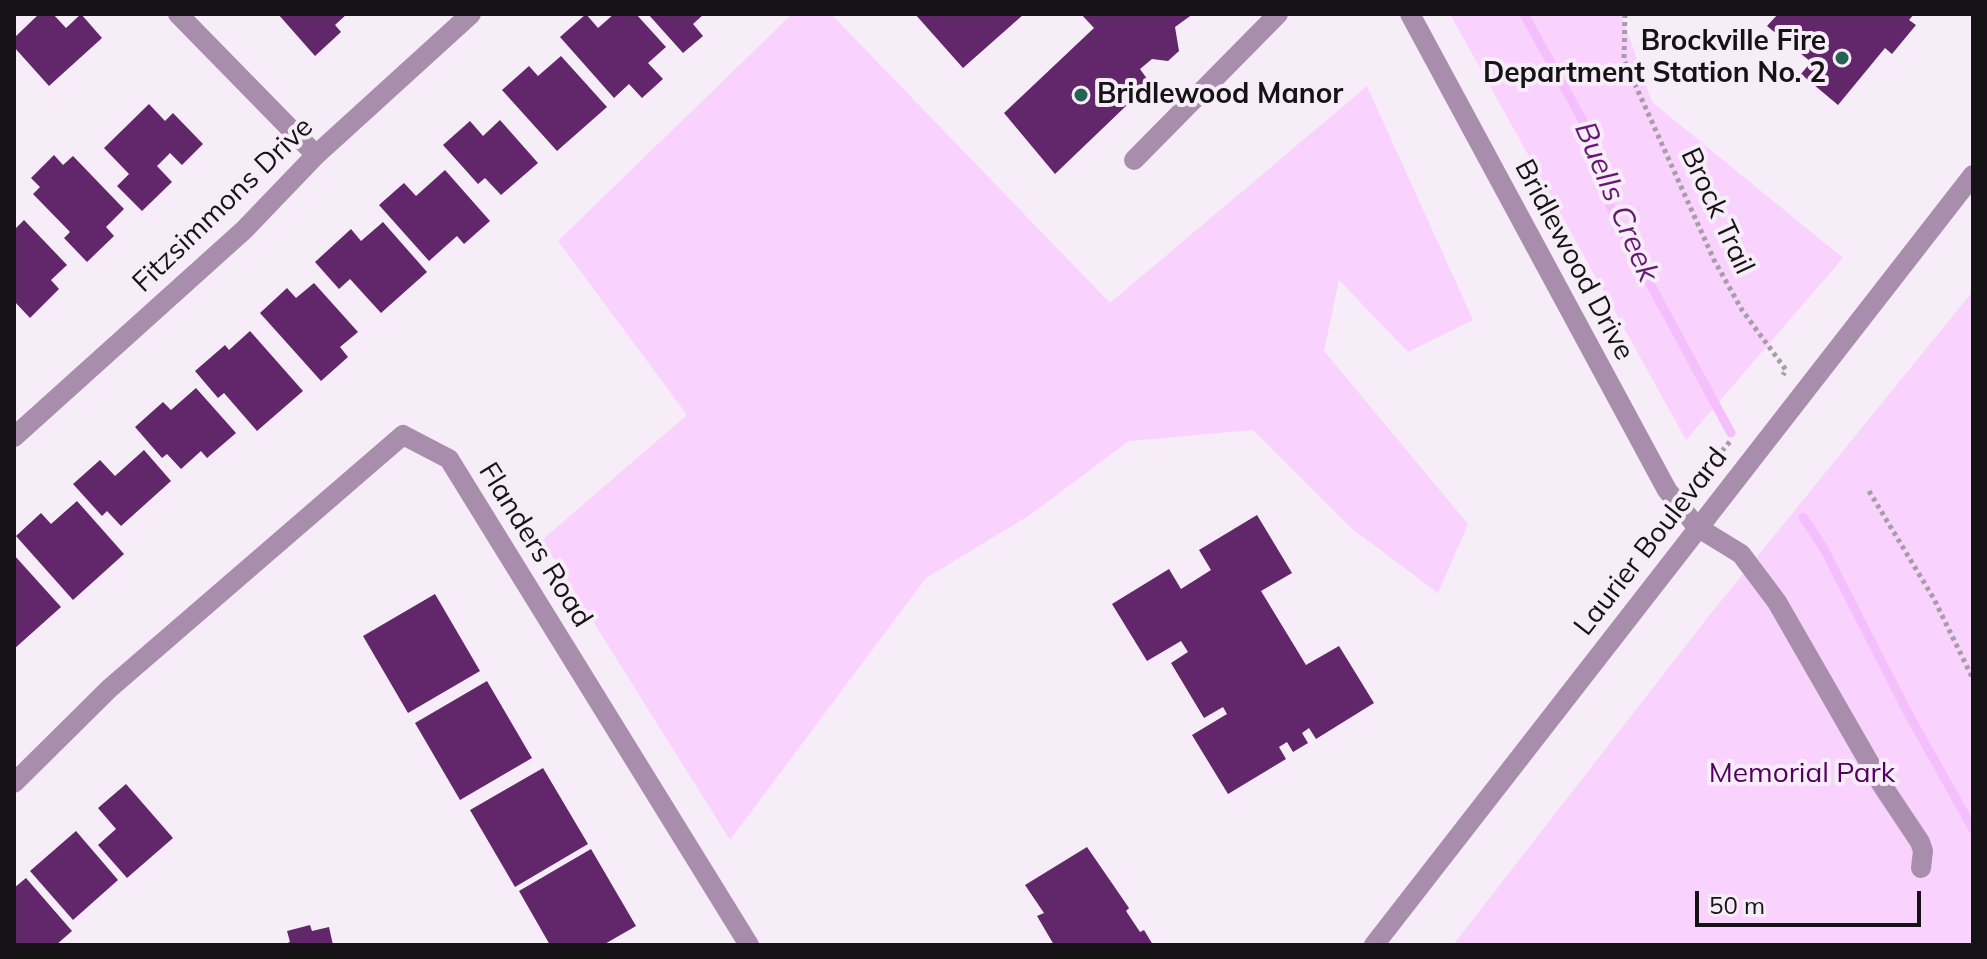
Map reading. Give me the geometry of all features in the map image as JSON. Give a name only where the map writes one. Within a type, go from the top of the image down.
[{"type":"street","points":[[178,14],[316,155]]},
{"type":"street","name":"Fitzsimmons Drive","points":[[14,437],[244,230],[316,155],[471,14]]},
{"type":"street","points":[[1134,160],[1278,14]]},
{"type":"street","name":"Bridlewood Drive","points":[[1410,14],[1667,490],[1697,527],[1741,554],[1777,602],[1882,785],[1920,842],[1923,851],[1921,868]]},
{"type":"street","name":"Laurier Boulevard","points":[[1374,945],[1973,175]]},
{"type":"street","name":"Flanders Road","points":[[14,783],[110,688],[403,435],[449,459],[749,945]]},
{"type":"path","name":"Brock Trail","points":[[1625,14],[1624,60],[1714,260],[1742,310],[1786,370],[1777,383]]},
{"type":"path","points":[[1869,491],[1934,599],[1973,679]]},
{"type":"green space","points":[[792,14],[831,14],[1110,303],[1367,86],[1473,320],[1408,352],[1339,280],[1324,351],[1468,524],[1438,593],[1351,528],[1253,430],[1129,441],[1030,515],[926,578],[730,840],[542,540],[687,415],[558,241]]},
{"type":"green space","points":[[1450,14],[1621,14],[1652,102],[1843,258],[1686,440]]},
{"type":"green space","name":"Memorial Park","points":[[1973,291],[1973,945],[1453,945],[1708,617]]},
{"type":"building","points":[[39,14],[53,14],[66,28],[81,14],[102,38],[49,86],[14,47],[14,38]]},
{"type":"building","points":[[278,14],[347,14],[335,25],[341,32],[315,56]]},
{"type":"building","points":[[586,14],[598,28],[614,14],[636,14],[666,47],[648,63],[663,79],[642,98],[629,84],[614,98],[560,37]]},
{"type":"building","points":[[648,14],[704,14],[693,24],[703,36],[683,53]]},
{"type":"building","points":[[915,14],[1024,14],[963,68]]},
{"type":"building","name":"Bridlewood Manor","points":[[1081,14],[1193,14],[1175,27],[1179,51],[1168,61],[1152,59],[1140,69],[1150,83],[1055,174],[1004,113],[1094,28]]},
{"type":"building","name":"Brockville Fire Department Station No. 2","points":[[1778,14],[1914,14],[1909,20],[1916,25],[1892,54],[1885,48],[1838,105],[1801,74],[1811,62],[1767,26]]},
{"type":"building","points":[[561,56],[607,107],[557,151],[502,90],[529,66],[538,76]]},
{"type":"building","points":[[149,104],[165,121],[173,113],[203,144],[182,165],[170,153],[157,166],[172,182],[142,211],[117,186],[129,174],[104,148]]},
{"type":"building","points":[[500,120],[538,163],[501,195],[485,178],[478,184],[443,145],[470,121],[483,136]]},
{"type":"building","points":[[54,155],[63,165],[73,156],[124,209],[106,227],[114,236],[87,262],[64,238],[70,232],[33,194],[40,187],[31,178]]},
{"type":"building","points":[[445,170],[490,221],[464,244],[457,236],[429,261],[379,205],[404,183],[416,196]]},
{"type":"building","points":[[24,220],[67,265],[51,280],[59,289],[30,318],[14,301],[14,230]]},
{"type":"building","points":[[383,222],[427,272],[381,313],[350,279],[339,289],[315,262],[351,229],[361,241]]},
{"type":"building","points":[[314,283],[358,332],[340,347],[348,357],[321,381],[260,313],[287,288],[296,298]]},
{"type":"building","points":[[250,331],[303,391],[257,431],[224,393],[218,398],[195,371],[225,345],[229,350]]},
{"type":"building","points":[[196,388],[236,433],[207,458],[201,451],[181,469],[167,454],[162,458],[135,427],[163,402],[171,410]]},
{"type":"building","points":[[144,450],[171,481],[121,526],[107,511],[102,516],[73,484],[100,460],[115,476]]},
{"type":"building","points":[[77,501],[124,554],[73,600],[16,536],[41,513],[51,524]]},
{"type":"building","points":[[1257,515],[1292,573],[1261,591],[1306,665],[1339,646],[1374,703],[1316,739],[1309,728],[1302,733],[1308,743],[1293,752],[1287,742],[1279,747],[1286,759],[1228,794],[1192,735],[1227,714],[1223,707],[1204,718],[1171,663],[1188,652],[1181,641],[1147,661],[1112,604],[1169,569],[1181,589],[1211,570],[1199,550]]},
{"type":"building","points":[[14,555],[61,607],[14,649]]},
{"type":"building","points":[[435,594],[480,671],[408,713],[363,636]]},
{"type":"building","points":[[487,681],[532,758],[460,800],[415,723]]},
{"type":"building","points":[[543,768],[588,844],[515,887],[470,810]]},
{"type":"building","points":[[126,784],[173,838],[127,878],[98,845],[116,829],[98,808]]},
{"type":"building","points":[[76,831],[118,880],[73,920],[30,871]]},
{"type":"building","points":[[1087,847],[1129,908],[1126,911],[1140,932],[1144,930],[1153,945],[1054,945],[1037,916],[1044,913],[1025,885]]},
{"type":"building","points":[[591,849],[636,926],[603,945],[550,945],[519,891]]},
{"type":"building","points":[[26,878],[72,931],[56,945],[14,945],[14,888]]},
{"type":"building","points":[[310,925],[312,931],[329,927],[333,945],[282,945],[290,942],[287,931]]},
{"type":"waterway","name":"Buells Creek","points":[[1524,14],[1584,123],[1611,208],[1624,236],[1731,433]]},
{"type":"waterway","name":"Buells Creek","points":[[1803,517],[1823,547],[1909,715],[1973,829]]},
{"type":"place","name":"Brockville Fire Department Station No. 2","points":[[1842,58]]},
{"type":"place","name":"Bridlewood Manor","points":[[1081,95]]}]
